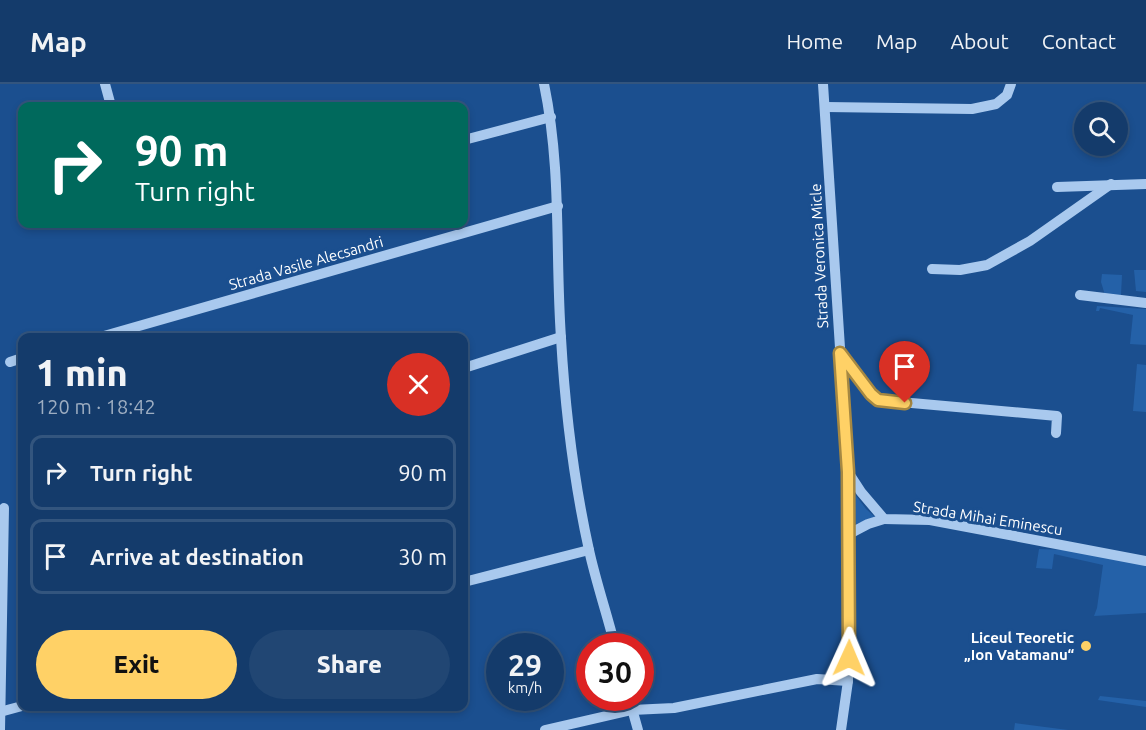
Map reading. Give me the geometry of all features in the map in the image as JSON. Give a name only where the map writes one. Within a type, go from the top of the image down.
[{"type":"street","points":[[105,84],[110,102]]},
{"type":"street","points":[[544,84],[551,117],[558,206],[561,337],[573,450],[589,550],[611,633]]},
{"type":"street","name":"Strada Veronica Micle","points":[[824,84],[848,472],[848,681],[841,730]]},
{"type":"street","points":[[826,107],[972,108],[996,104],[1007,95],[1011,84]]},
{"type":"street","points":[[468,139],[551,117]]},
{"type":"street","points":[[932,269],[960,270],[987,265],[1030,241],[1111,184]]},
{"type":"street","points":[[1057,187],[1146,184]]},
{"type":"street","name":"Strada Vasile Alecsandri","points":[[114,333],[558,206]]},
{"type":"street","points":[[1080,295],[1146,303]]},
{"type":"street","points":[[468,367],[561,337]]},
{"type":"street","points":[[840,353],[878,400],[1057,416],[1056,433]]},
{"type":"street","points":[[10,362],[18,359]]},
{"type":"street","points":[[848,472],[861,492],[884,519],[849,534]]},
{"type":"street","points":[[0,730],[4,508]]},
{"type":"street","name":"Strada Mihai Eminescu","points":[[884,519],[930,520],[1146,561]]},
{"type":"street","points":[[468,581],[589,550]]},
{"type":"street","points":[[654,709],[675,708],[818,679],[848,681]]},
{"type":"street","points":[[1,712],[18,707]]},
{"type":"street","points":[[545,730],[629,711]]},
{"type":"street","points":[[633,711],[638,730]]},
{"type":"shaded area","points":[[1134,270],[1146,270],[1146,292],[1136,291]]},
{"type":"shaded area","points":[[1102,274],[1122,275],[1121,295],[1105,295],[1101,282]]},
{"type":"shaded area","points":[[1097,306],[1146,309],[1146,345],[1130,344],[1133,315],[1100,308],[1096,311]]},
{"type":"shaded area","points":[[1137,364],[1146,365],[1146,412],[1133,411]]},
{"type":"shaded area","points":[[854,493],[866,509],[875,517],[856,524]]},
{"type":"shaded area","points":[[1039,549],[1066,550],[1146,565],[1146,613],[1094,616],[1103,565],[1054,554],[1052,569],[1036,568]]},
{"type":"shaded area","points":[[1100,696],[1146,701],[1146,707],[1098,700]]},
{"type":"shaded area","points":[[1015,723],[1068,730],[1014,730]]},
{"type":"place","name":"Liceul Teoretic „Ion Vatamanu“","points":[[1086,646]]},
{"type":"route","points":[[849,658],[848,472],[840,353],[878,400],[905,403]]}]
